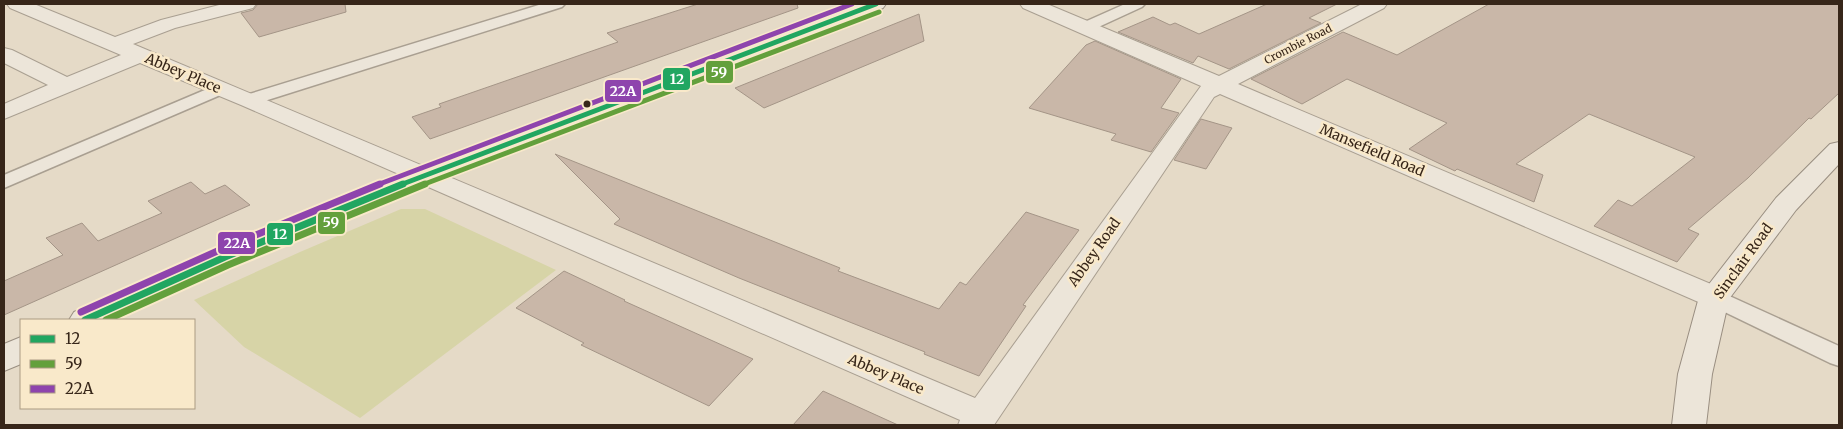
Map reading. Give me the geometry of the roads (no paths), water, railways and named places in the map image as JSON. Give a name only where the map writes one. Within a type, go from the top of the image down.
[{"type":"street","name":"Abbey Place","points":[[17,4],[248,100],[979,420]]},
{"type":"street","points":[[115,44],[168,24],[246,4]]},
{"type":"street","points":[[87,319],[225,257],[422,176],[876,4]]},
{"type":"street","name":"Mansefield Road","points":[[1030,4],[1714,296]]},
{"type":"street","name":"Crombie Road","points":[[1218,84],[1377,4]]},
{"type":"street","points":[[4,55],[66,85]]},
{"type":"street","points":[[4,112],[139,55]]},
{"type":"street","name":"Abbey Road","points":[[979,420],[1206,92],[1218,84]]},
{"type":"street","name":"Sinclair Road","points":[[1689,425],[1695,374],[1714,296],[1786,204],[1839,149]]},
{"type":"street","points":[[4,359],[20,350]]},
{"type":"lane","points":[[248,100],[557,4]]},
{"type":"lane","points":[[1086,27],[1137,4]]},
{"type":"lane","points":[[4,182],[219,89]]},
{"type":"lane","points":[[1714,296],[1839,357]]}]
